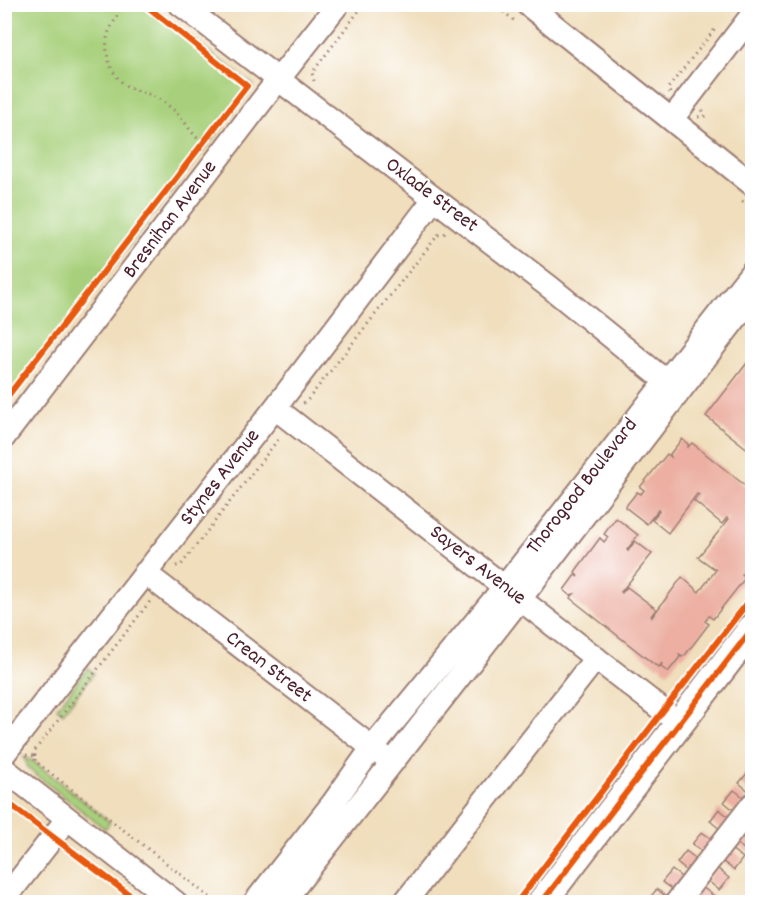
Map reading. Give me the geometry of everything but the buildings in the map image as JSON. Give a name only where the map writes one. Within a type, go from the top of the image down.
[{"type":"main road","points":[[542,903],[679,723],[750,637]]},
{"type":"street","name":"Oxlade Street","points":[[180,4],[551,288],[673,387]]},
{"type":"street","name":"Bresnihan Avenue","points":[[8,446],[278,81],[338,4]]},
{"type":"street","points":[[527,4],[753,184]]},
{"type":"street","points":[[672,118],[753,15]]},
{"type":"street","name":"Stynes Avenue","points":[[8,750],[153,579],[282,413],[434,199]]},
{"type":"street","name":"Thorogood Boulevard","points":[[283,903],[391,763],[420,708],[673,387],[753,272]]},
{"type":"street","name":"Thorogood Boulevard","points":[[673,387],[753,297]]},
{"type":"street","name":"Sayers Avenue","points":[[282,413],[679,723]]},
{"type":"street","name":"Crean Street","points":[[153,579],[391,763]]},
{"type":"street","points":[[405,903],[596,658]]},
{"type":"street","name":"Thorogood Boulevard","points":[[255,903],[372,748],[420,708]]},
{"type":"street","points":[[4,769],[175,903]]},
{"type":"street","points":[[677,903],[753,805]]},
{"type":"street","points":[[4,900],[67,819]]},
{"type":"path","points":[[121,4],[107,43],[109,64],[114,73],[128,86],[154,96],[173,109],[184,120],[195,138],[204,144]]},
{"type":"path","points":[[314,81],[312,73],[364,4]]},
{"type":"path","points":[[197,153],[210,136]]},
{"type":"path","points":[[216,903],[35,761],[34,750],[151,601],[153,579],[172,567],[181,565],[283,433],[282,413],[306,402],[438,235],[447,232],[457,240]]},
{"type":"path","points":[[4,463],[8,446]]},
{"type":"path","points":[[8,750],[35,756]]},
{"type":"green space","points":[[5,4],[149,5],[254,86],[5,405]]},
{"type":"green space","points":[[88,668],[94,673],[63,713],[57,708]]},
{"type":"green space","points":[[24,757],[34,762],[110,822],[105,829],[29,769]]},
{"type":"cycle path","points":[[4,401],[247,86],[144,4]]},
{"type":"cycle path","points":[[517,902],[752,597]]},
{"type":"cycle path","points":[[542,902],[752,629]]},
{"type":"cycle path","points":[[4,800],[139,902]]}]
